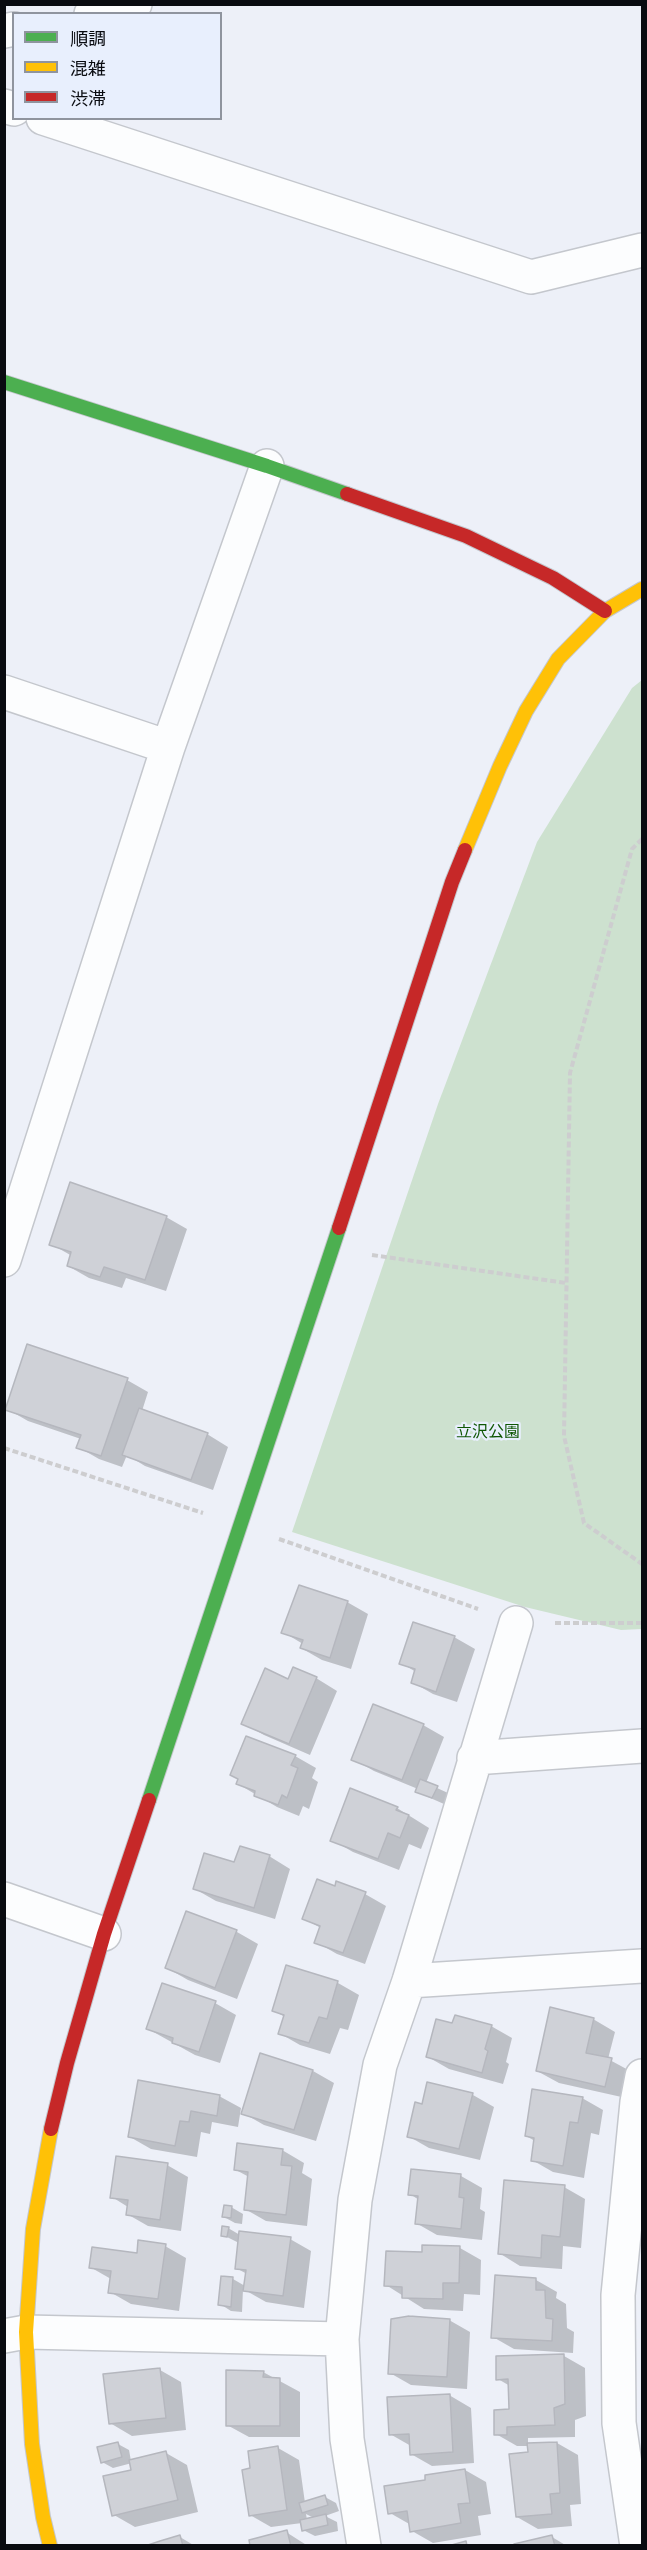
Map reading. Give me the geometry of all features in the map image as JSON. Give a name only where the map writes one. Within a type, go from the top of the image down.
[{"type":"street","points":[[100,12],[135,4]]},
{"type":"street","points":[[49,120],[531,277],[642,250]]},
{"type":"street","points":[[4,382],[267,466],[466,536],[553,578],[605,611]]},
{"type":"street","points":[[4,1260],[168,747],[267,466]]},
{"type":"street","points":[[50,2546],[43,2517],[15,2334],[48,2143],[67,2063],[104,1934],[241,1526],[452,882],[526,711],[558,659],[605,611],[642,589]]},
{"type":"street","points":[[4,692],[168,747]]},
{"type":"street","points":[[364,2546],[347,2439],[342,2339],[355,2200],[380,2065],[409,1981],[516,1623]]},
{"type":"street","points":[[474,1758],[642,1746]]},
{"type":"street","points":[[4,1899],[104,1934]]},
{"type":"street","points":[[409,1981],[642,1966]]},
{"type":"street","points":[[637,2546],[619,2422],[618,2295],[637,2102],[642,2076]]},
{"type":"street","points":[[15,2334],[342,2339]]},
{"type":"path","points":[[642,839],[632,849],[570,1073],[564,1436],[585,1522],[642,1564]]},
{"type":"path","points":[[332,1249],[566,1283]]},
{"type":"path","points":[[4,1448],[241,1526],[516,1623],[642,1623]]},
{"type":"green space","name":"立沢公園","points":[[642,680],[642,1629],[621,1630],[525,1607],[292,1532],[438,1104],[537,842],[632,688]]},
{"type":"building","points":[[70,1182],[167,1216],[145,1280],[104,1267],[100,1277],[67,1266],[71,1252],[49,1245]]},
{"type":"building","points":[[27,1344],[128,1378],[101,1456],[76,1448],[81,1435],[5,1410]]},
{"type":"building","points":[[139,1408],[208,1433],[191,1480],[122,1455]]},
{"type":"building","points":[[299,1585],[348,1601],[330,1658],[300,1648],[303,1640],[281,1633]]},
{"type":"building","points":[[413,1622],[455,1636],[436,1692],[411,1683],[415,1669],[399,1664]]},
{"type":"building","points":[[293,1667],[317,1677],[289,1744],[241,1724],[265,1668],[288,1679]]},
{"type":"building","points":[[373,1704],[424,1724],[402,1780],[351,1760]]},
{"type":"building","points":[[246,1736],[296,1755],[291,1765],[298,1768],[287,1798],[282,1795],[278,1805],[254,1796],[255,1791],[236,1784],[238,1779],[230,1775]]},
{"type":"building","points":[[420,1779],[438,1786],[432,1798],[415,1792]]},
{"type":"building","points":[[350,1788],[398,1807],[396,1810],[409,1815],[400,1838],[388,1833],[378,1859],[330,1841]]},
{"type":"building","points":[[240,1846],[270,1855],[254,1908],[193,1889],[204,1853],[234,1862]]},
{"type":"building","points":[[317,1879],[335,1886],[336,1881],[366,1892],[343,1953],[314,1943],[320,1926],[302,1919]]},
{"type":"building","points":[[186,1911],[237,1930],[215,1988],[165,1968]]},
{"type":"building","points":[[286,1965],[338,1981],[327,2019],[319,2017],[309,2043],[278,2034],[284,2015],[272,2011]]},
{"type":"building","points":[[162,1983],[216,2001],[199,2052],[172,2043],[173,2038],[146,2029]]},
{"type":"building","points":[[550,2007],[594,2018],[586,2053],[612,2058],[605,2087],[536,2071]]},
{"type":"building","points":[[455,2015],[492,2025],[485,2049],[488,2051],[482,2073],[426,2057],[436,2019],[452,2023]]},
{"type":"building","points":[[260,2053],[313,2070],[294,2130],[241,2114]]},
{"type":"building","points":[[138,2080],[220,2095],[217,2116],[191,2111],[189,2122],[180,2121],[175,2146],[128,2137]]},
{"type":"building","points":[[427,2082],[473,2093],[459,2149],[407,2137],[415,2102],[422,2104]]},
{"type":"building","points":[[532,2089],[583,2097],[578,2123],[570,2122],[563,2166],[531,2161],[534,2138],[525,2136]]},
{"type":"building","points":[[237,2143],[283,2149],[281,2165],[292,2166],[286,2215],[244,2210],[248,2172],[234,2170]]},
{"type":"building","points":[[116,2156],[168,2163],[160,2220],[126,2215],[128,2200],[110,2198]]},
{"type":"building","points":[[411,2169],[461,2174],[459,2197],[464,2198],[461,2229],[415,2224],[418,2196],[408,2195]]},
{"type":"building","points":[[504,2180],[565,2185],[560,2237],[542,2235],[541,2258],[498,2254]]},
{"type":"building","points":[[224,2205],[232,2206],[231,2218],[222,2217]]},
{"type":"building","points":[[222,2226],[229,2227],[227,2237],[221,2236]]},
{"type":"building","points":[[239,2231],[291,2237],[283,2296],[243,2291],[246,2270],[235,2269]]},
{"type":"building","points":[[138,2240],[166,2244],[158,2299],[108,2293],[111,2271],[89,2268],[92,2247],[137,2253]]},
{"type":"building","points":[[422,2245],[460,2246],[459,2283],[443,2283],[443,2299],[402,2298],[402,2287],[384,2286],[386,2251],[422,2252]]},
{"type":"building","points":[[495,2275],[536,2278],[536,2290],[545,2290],[546,2318],[553,2319],[552,2341],[491,2338]]},
{"type":"building","points":[[221,2276],[233,2277],[231,2307],[218,2305]]},
{"type":"building","points":[[409,2316],[450,2319],[447,2377],[388,2374],[391,2319]]},
{"type":"building","points":[[564,2354],[565,2404],[554,2408],[555,2425],[507,2427],[507,2435],[494,2435],[494,2410],[509,2409],[508,2379],[496,2380],[496,2356]]},
{"type":"building","points":[[160,2368],[166,2418],[109,2424],[103,2374]]},
{"type":"building","points":[[226,2370],[264,2371],[263,2377],[280,2378],[280,2426],[226,2426]]},
{"type":"building","points":[[450,2394],[453,2452],[410,2455],[409,2434],[389,2435],[387,2397]]},
{"type":"building","points":[[118,2442],[122,2457],[101,2463],[97,2447]]},
{"type":"building","points":[[557,2442],[560,2493],[550,2494],[552,2514],[516,2517],[509,2454],[528,2452],[527,2443]]},
{"type":"building","points":[[278,2446],[287,2510],[249,2516],[242,2470],[250,2468],[248,2451]]},
{"type":"building","points":[[166,2451],[178,2500],[112,2516],[103,2476],[131,2470],[129,2460]]},
{"type":"building","points":[[465,2469],[470,2503],[458,2504],[461,2523],[410,2532],[407,2511],[388,2514],[384,2486],[425,2480],[425,2475]]},
{"type":"building","points":[[325,2495],[328,2505],[302,2513],[299,2503]]},
{"type":"building","points":[[326,2514],[328,2525],[302,2531],[300,2520]]},
{"type":"building","points":[[287,2530],[291,2546],[250,2546],[249,2540]]},
{"type":"building","points":[[180,2535],[183,2546],[145,2546],[160,2541]]},
{"type":"building","points":[[552,2535],[555,2546],[515,2546],[514,2544]]},
{"type":"building","points":[[466,2541],[467,2546],[448,2546]]},
{"type":"traffic: fast","points":[[4,382],[347,494]]},
{"type":"traffic: fast","points":[[149,1800],[339,1228]]},
{"type":"traffic: slow","points":[[465,850],[526,711],[558,659],[605,611],[642,589]]},
{"type":"traffic: slow","points":[[50,2546],[43,2517],[32,2444],[26,2332],[33,2229],[51,2129]]},
{"type":"traffic: jam","points":[[347,494],[466,536],[553,578],[605,611]]},
{"type":"traffic: jam","points":[[339,1228],[452,882],[465,850]]},
{"type":"traffic: jam","points":[[51,2129],[67,2063],[104,1934],[149,1800]]}]
